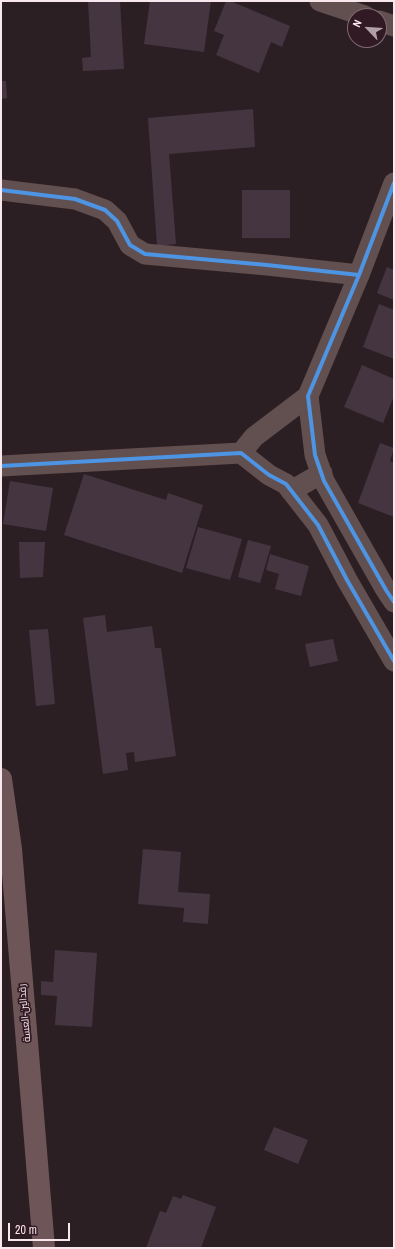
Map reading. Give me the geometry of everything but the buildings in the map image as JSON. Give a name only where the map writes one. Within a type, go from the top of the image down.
[{"type":"main road","name":"رقدالين-العسة","points":[[1,779],[11,849],[44,1248]]},
{"type":"street","points":[[320,1],[347,10]]},
{"type":"street","points":[[394,183],[359,274],[308,396],[315,455],[322,473],[339,508],[394,602]]},
{"type":"street","points":[[1,190],[75,198],[105,210],[117,221],[130,245],[145,254],[359,274]]},
{"type":"street","points":[[241,453],[254,437],[308,396]]},
{"type":"street","points":[[1,466],[241,453],[269,475],[286,484],[318,526],[347,580],[394,661]]},
{"type":"street","points":[[291,491],[322,473]]},
{"type":"cycle path","points":[[394,183],[359,275],[308,396],[315,455],[324,481],[394,602]]},
{"type":"cycle path","points":[[1,190],[75,199],[105,210],[117,221],[130,245],[145,254],[359,275]]},
{"type":"cycle path","points":[[1,466],[241,453],[269,475],[286,484],[318,525],[347,580],[394,661]]}]
